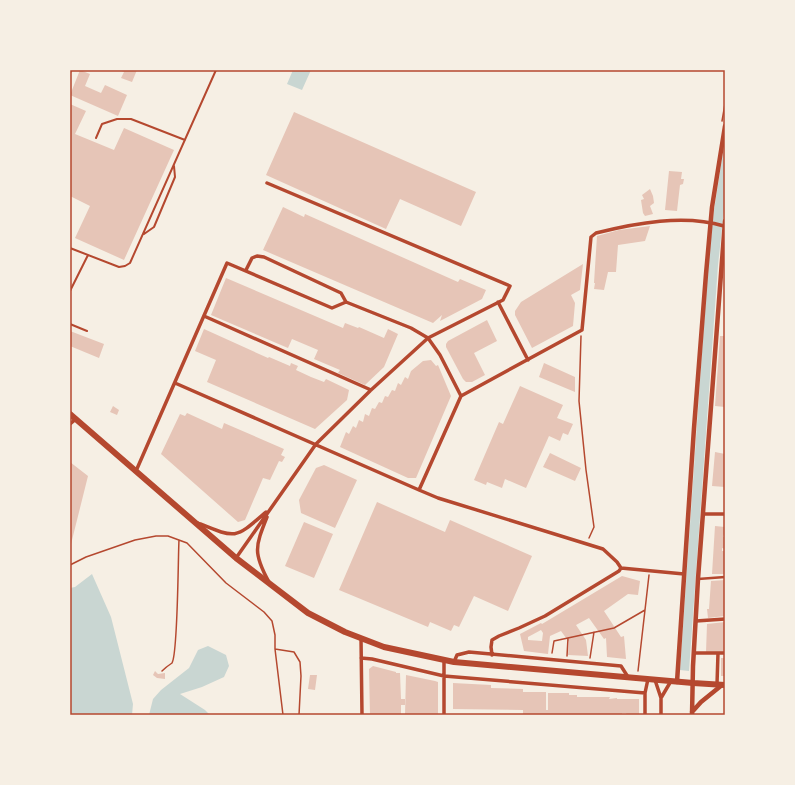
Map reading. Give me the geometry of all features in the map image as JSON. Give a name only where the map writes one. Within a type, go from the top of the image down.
[{"type":"highway","points":[[70,414],[236,558],[308,613],[345,632],[384,647],[454,662],[655,680],[721,684]]},
{"type":"street","points":[[661,698],[674,681],[712,223],[716,180],[725,126]]},
{"type":"street","points":[[236,558],[316,444],[371,390],[428,338],[503,300],[510,286],[267,183]]},
{"type":"street","points":[[419,490],[461,396],[582,330],[591,237],[596,232],[645,223],[674,220],[724,224],[698,579],[692,714]]},
{"type":"street","points":[[246,270],[252,258],[257,256],[264,257],[342,293],[346,302],[411,328],[428,338],[440,356],[461,396]]},
{"type":"street","points":[[136,471],[227,263],[332,308],[346,302]]},
{"type":"street","points":[[498,302],[528,360]]},
{"type":"street","points":[[204,316],[371,390]]},
{"type":"street","points":[[175,382],[438,498],[603,549],[618,562],[621,568]]},
{"type":"street","points":[[70,424],[76,419]]},
{"type":"street","points":[[192,520],[231,535],[244,532],[270,509]]},
{"type":"street","points":[[270,509],[259,538],[257,548],[260,564],[271,585]]},
{"type":"street","points":[[703,514],[725,514]]},
{"type":"street","points":[[621,568],[684,574]]},
{"type":"street","points":[[492,655],[492,640],[545,616],[619,571],[621,568]]},
{"type":"street","points":[[698,579],[725,577]]},
{"type":"street","points":[[696,621],[725,619]]},
{"type":"street","points":[[360,638],[362,715]]},
{"type":"street","points":[[454,662],[457,656],[469,652],[621,666],[628,677]]},
{"type":"street","points":[[694,653],[725,653]]},
{"type":"street","points":[[692,714],[701,702],[721,684],[718,653]]},
{"type":"street","points":[[361,658],[372,659],[444,676],[645,693]]},
{"type":"street","points":[[444,660],[444,715]]},
{"type":"street","points":[[645,715],[645,693],[648,679]]},
{"type":"street","points":[[655,680],[661,698],[661,715]]},
{"type":"lane","points":[[70,248],[111,264],[125,266],[130,263],[216,70]]},
{"type":"lane","points":[[96,138],[102,124],[117,119],[131,119],[185,140]]},
{"type":"lane","points":[[143,234],[154,228],[175,177],[174,165]]},
{"type":"lane","points":[[70,291],[88,255]]},
{"type":"lane","points":[[70,324],[87,331]]},
{"type":"path","points":[[582,330],[579,401],[586,470],[594,527],[586,543]]},
{"type":"path","points":[[70,565],[86,557],[135,540],[156,536],[168,536],[187,544],[226,583],[264,612],[272,621],[275,635],[275,649],[283,715]]},
{"type":"path","points":[[162,670],[172,662],[173,655],[176,624],[179,540]]},
{"type":"path","points":[[638,673],[649,571]]},
{"type":"path","points":[[552,655],[554,641],[614,628],[645,610]]},
{"type":"path","points":[[590,658],[594,632]]},
{"type":"path","points":[[567,656],[568,638]]},
{"type":"path","points":[[275,649],[294,652],[300,662],[300,715]]},
{"type":"shaded area","points":[[293,70],[311,70],[302,90],[287,84]]},
{"type":"shaded area","points":[[725,140],[725,201],[718,265],[689,671],[680,670],[708,265],[714,210]]},
{"type":"shaded area","points":[[92,574],[111,617],[133,704],[132,715],[70,715],[70,588],[75,587]]},
{"type":"shaded area","points":[[208,646],[226,655],[229,666],[224,677],[202,687],[180,694],[205,710],[210,715],[149,715],[153,699],[161,690],[189,668],[198,650]]},
{"type":"building","points":[[80,70],[90,74],[85,86],[101,93],[105,85],[127,95],[118,116],[70,95]]},
{"type":"building","points":[[119,70],[137,70],[132,82],[121,78],[124,72]]},
{"type":"building","points":[[70,104],[86,111],[75,134],[114,150],[124,128],[174,150],[124,260],[75,238],[90,206],[70,196]]},
{"type":"building","points":[[294,112],[476,192],[461,226],[400,199],[386,229],[266,175]]},
{"type":"building","points":[[669,171],[682,172],[681,179],[684,179],[683,184],[680,185],[677,211],[665,210]]},
{"type":"building","points":[[650,189],[654,203],[650,206],[653,214],[645,216],[643,213],[641,200],[644,199],[642,195]]},
{"type":"building","points":[[283,207],[304,217],[305,214],[458,282],[460,279],[486,290],[482,299],[440,321],[442,315],[433,323],[263,250]]},
{"type":"building","points":[[650,226],[645,241],[618,245],[616,272],[608,272],[604,290],[594,289],[597,236],[619,230]]},
{"type":"building","points":[[583,264],[580,290],[571,295],[575,303],[573,326],[532,348],[515,315],[515,311],[521,302]]},
{"type":"building","points":[[226,278],[343,328],[345,323],[358,328],[359,327],[384,338],[388,329],[398,334],[384,367],[365,385],[338,373],[340,370],[314,359],[318,350],[292,339],[288,348],[211,315]]},
{"type":"building","points":[[487,320],[497,341],[474,353],[485,375],[472,382],[466,382],[446,347],[446,344],[448,341]]},
{"type":"building","points":[[204,329],[268,358],[269,357],[290,366],[291,363],[298,366],[296,370],[311,377],[324,382],[326,379],[349,390],[347,400],[315,429],[207,382],[216,360],[195,351]]},
{"type":"building","points":[[70,331],[104,344],[99,358],[70,346]]},
{"type":"building","points":[[720,336],[725,336],[725,407],[715,406]]},
{"type":"building","points":[[431,360],[436,366],[438,365],[451,396],[416,478],[408,478],[340,447],[346,432],[349,434],[353,426],[356,428],[359,420],[363,422],[365,414],[369,416],[372,408],[375,409],[379,402],[382,403],[385,396],[388,397],[392,390],[395,391],[398,383],[401,385],[405,377],[408,379],[411,371],[423,361]]},
{"type":"building","points":[[544,363],[575,377],[575,392],[539,377]]},
{"type":"building","points":[[520,386],[563,405],[557,418],[573,424],[568,435],[563,433],[560,441],[549,436],[526,488],[505,479],[502,488],[487,482],[486,485],[474,480],[499,422],[503,424]]},
{"type":"building","points":[[113,406],[119,410],[117,415],[110,412]]},
{"type":"building","points":[[187,413],[222,429],[224,423],[284,449],[281,455],[285,457],[282,462],[279,461],[270,480],[263,478],[245,520],[238,522],[161,454],[180,414],[185,416]]},
{"type":"building","points":[[715,452],[725,454],[725,487],[712,486]]},
{"type":"building","points":[[550,453],[581,468],[575,481],[543,467]]},
{"type":"building","points":[[70,462],[88,476],[71,544],[70,544]]},
{"type":"building","points":[[324,465],[357,480],[335,528],[301,513],[299,500],[316,468]]},
{"type":"building","points":[[377,502],[445,532],[450,520],[532,556],[508,611],[474,596],[459,627],[454,625],[451,631],[430,622],[428,627],[339,590]]},
{"type":"building","points":[[304,522],[333,534],[314,578],[285,566]]},
{"type":"building","points":[[715,526],[725,527],[725,534],[723,537],[725,537],[725,549],[722,548],[722,551],[725,551],[725,574],[712,574]]},
{"type":"building","points":[[622,576],[640,581],[638,595],[628,594],[604,611],[621,637],[624,636],[626,659],[607,657],[606,638],[604,639],[589,618],[576,625],[586,640],[588,656],[568,655],[569,642],[561,631],[550,636],[548,654],[524,651],[520,634],[541,623],[542,624]],"holes":[[[541,630],[543,633],[542,641],[528,640],[528,637]]]},
{"type":"building","points":[[725,580],[725,616],[708,618],[707,609],[709,609],[711,581]]},
{"type":"building","points":[[725,622],[725,652],[706,652],[707,624]]},
{"type":"building","points":[[721,658],[725,658],[725,676],[721,676]]},
{"type":"building","points":[[373,666],[400,673],[401,699],[405,699],[405,705],[401,705],[401,715],[370,715],[369,669]]},
{"type":"building","points":[[155,671],[158,674],[165,673],[165,679],[157,678],[153,675]]},
{"type":"building","points":[[310,675],[317,675],[315,690],[308,689]]},
{"type":"building","points":[[406,675],[438,682],[438,715],[405,715]]},
{"type":"building","points":[[453,683],[491,685],[491,688],[523,689],[523,692],[546,692],[546,710],[548,710],[548,693],[569,693],[569,695],[577,695],[577,697],[639,699],[639,715],[627,715],[626,713],[622,713],[622,715],[523,715],[523,710],[453,709]]}]
